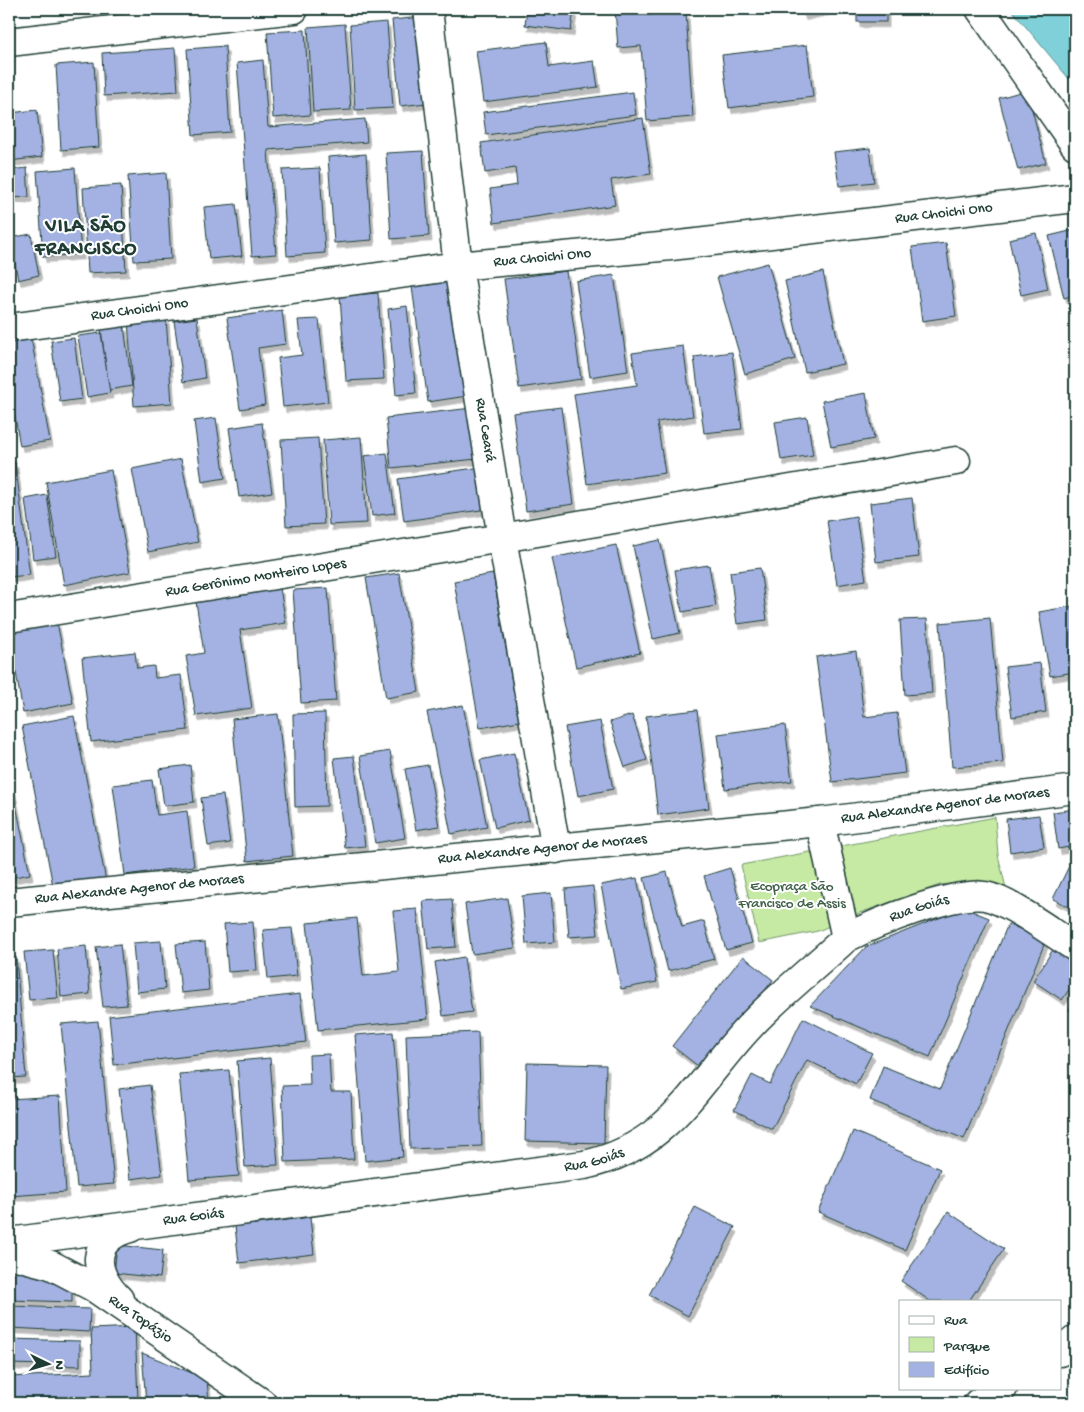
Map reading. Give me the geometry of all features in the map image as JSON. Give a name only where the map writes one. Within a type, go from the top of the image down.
[{"type":"street","points":[[9,42],[294,9]]},
{"type":"street","name":"Rua Ceará","points":[[428,9],[458,266],[502,538],[556,849]]},
{"type":"street","points":[[980,9],[1075,144]]},
{"type":"street","name":"Rua Choichi Ono","points":[[9,328],[458,266],[671,246],[1075,198]]},
{"type":"street","name":"Rua Gerônimo Monteiro Lopes","points":[[9,618],[502,538],[956,461]]},
{"type":"street","name":"Rua Alexandre Agenor de Moraes","points":[[9,902],[820,822],[1075,788]]},
{"type":"street","points":[[820,822],[846,938]]},
{"type":"street","name":"Rua Goiás","points":[[9,1242],[584,1165],[609,1160],[636,1146],[683,1109],[751,1025],[846,938],[863,930],[943,901],[985,896],[999,901],[1075,947]]},
{"type":"street","points":[[153,1222],[121,1230],[109,1237],[100,1252],[99,1268],[109,1290],[160,1334]]},
{"type":"street","name":"Rua Topázio","points":[[9,1254],[38,1260],[63,1270],[93,1287],[262,1403]]},
{"type":"street","points":[[1062,1350],[1075,1340]]},
{"type":"street","points":[[978,1403],[1001,1390]]},
{"type":"green space","name":"Ecopraça São Francisco de Assis","points":[[995,817],[998,855],[1007,892],[993,884],[979,880],[940,885],[862,912],[818,931],[759,943],[741,865]]},
{"type":"water","points":[[1011,9],[1075,9],[1075,86]]},
{"type":"building","points":[[527,9],[574,9],[571,31],[525,25]]},
{"type":"building","points":[[615,9],[646,9],[647,15],[686,12],[693,117],[647,121],[641,46],[618,48]]},
{"type":"building","points":[[801,9],[828,9],[803,15]]},
{"type":"building","points":[[857,9],[886,9],[886,22],[857,22]]},
{"type":"building","points":[[420,17],[427,103],[400,106],[392,20]]},
{"type":"building","points":[[387,22],[393,108],[355,110],[350,25]]},
{"type":"building","points":[[345,24],[351,110],[313,112],[308,27]]},
{"type":"building","points":[[305,30],[310,115],[273,118],[267,32]]},
{"type":"building","points":[[546,42],[549,67],[594,61],[598,87],[483,102],[476,51]]},
{"type":"building","points":[[807,45],[813,97],[729,108],[722,55]]},
{"type":"building","points":[[225,46],[230,132],[193,135],[187,49]]},
{"type":"building","points":[[175,48],[178,91],[104,96],[102,53]]},
{"type":"building","points":[[263,60],[268,127],[365,119],[367,142],[268,150],[276,254],[252,256],[237,63]]},
{"type":"building","points":[[94,62],[99,147],[61,150],[56,65]]},
{"type":"building","points":[[1027,90],[1046,163],[1018,170],[999,98]]},
{"type":"building","points":[[633,92],[636,115],[486,135],[483,112]]},
{"type":"building","points":[[37,110],[42,157],[9,161],[9,113]]},
{"type":"building","points":[[643,118],[651,174],[611,180],[615,205],[494,223],[490,189],[517,185],[515,168],[485,173],[481,143]]},
{"type":"building","points":[[870,148],[874,182],[839,186],[834,152]]},
{"type":"building","points":[[423,151],[429,236],[391,239],[386,153]]},
{"type":"building","points":[[366,154],[372,240],[334,243],[328,157]]},
{"type":"building","points":[[27,168],[29,197],[9,198],[9,170]]},
{"type":"building","points":[[75,168],[81,254],[43,257],[37,171]]},
{"type":"building","points":[[320,168],[325,253],[287,256],[282,170]]},
{"type":"building","points":[[166,173],[171,259],[134,261],[128,176]]},
{"type":"building","points":[[121,185],[126,271],[88,273],[83,188]]},
{"type":"building","points":[[236,204],[242,256],[209,259],[204,207]]},
{"type":"building","points":[[1074,230],[1075,295],[1064,298],[1049,236]]},
{"type":"building","points":[[1036,233],[1048,289],[1021,295],[1009,239]]},
{"type":"building","points":[[31,234],[39,275],[18,280],[10,238]]},
{"type":"building","points":[[946,243],[956,316],[922,321],[912,247]]},
{"type":"building","points":[[768,263],[795,359],[745,374],[717,277]]},
{"type":"building","points":[[566,271],[581,379],[519,388],[504,279]]},
{"type":"building","points":[[823,272],[843,364],[805,372],[785,281]]},
{"type":"building","points":[[614,275],[628,371],[590,377],[576,281]]},
{"type":"building","points":[[450,282],[467,396],[428,402],[412,287]]},
{"type":"building","points":[[378,293],[384,379],[346,381],[340,296]]},
{"type":"building","points":[[407,306],[416,393],[396,395],[388,309]]},
{"type":"building","points":[[282,310],[286,344],[258,348],[265,405],[240,409],[227,318]]},
{"type":"building","points":[[166,317],[172,403],[134,406],[128,320]]},
{"type":"building","points":[[197,318],[205,378],[183,382],[174,321]]},
{"type":"building","points":[[319,319],[328,402],[283,407],[278,358],[302,355],[298,320]]},
{"type":"building","points":[[124,326],[132,386],[109,390],[101,329]]},
{"type":"building","points":[[101,333],[110,393],[87,397],[78,336]]},
{"type":"building","points":[[31,337],[50,441],[20,446],[9,382],[9,341]]},
{"type":"building","points":[[74,338],[82,399],[60,402],[51,341]]},
{"type":"building","points":[[683,346],[693,416],[657,422],[665,473],[587,484],[574,394],[637,385],[632,353]]},
{"type":"building","points":[[732,352],[742,429],[704,433],[694,357]]},
{"type":"building","points":[[866,393],[874,439],[831,447],[822,401]]},
{"type":"building","points":[[561,407],[574,504],[526,511],[513,413]]},
{"type":"building","points":[[472,408],[477,459],[391,468],[386,418]]},
{"type":"building","points":[[807,417],[813,455],[781,460],[775,422]]},
{"type":"building","points":[[216,418],[225,478],[202,482],[194,421]]},
{"type":"building","points":[[262,423],[272,492],[239,497],[229,428]]},
{"type":"building","points":[[361,437],[367,523],[329,525],[323,440]]},
{"type":"building","points":[[318,438],[324,524],[286,526],[281,440]]},
{"type":"building","points":[[387,453],[395,513],[372,516],[364,456]]},
{"type":"building","points":[[181,459],[198,542],[148,552],[132,469]]},
{"type":"building","points":[[15,462],[30,575],[9,577],[9,463]]},
{"type":"building","points":[[482,467],[488,509],[404,521],[398,479]]},
{"type":"building","points":[[111,470],[130,572],[64,585],[46,482]]},
{"type":"building","points":[[47,495],[56,556],[33,559],[25,499]]},
{"type":"building","points":[[912,498],[919,557],[876,562],[870,503]]},
{"type":"building","points":[[856,516],[866,580],[837,585],[827,521]]},
{"type":"building","points":[[660,540],[680,633],[653,639],[633,546]]},
{"type":"building","points":[[616,545],[640,653],[576,667],[552,558]]},
{"type":"building","points":[[709,565],[716,606],[682,612],[675,570]]},
{"type":"building","points":[[760,568],[767,620],[737,624],[730,572]]},
{"type":"building","points":[[399,573],[419,692],[386,698],[366,578]]},
{"type":"building","points":[[493,574],[519,721],[480,728],[454,581]]},
{"type":"building","points":[[280,588],[286,623],[240,630],[252,708],[196,716],[186,656],[204,653],[196,602]]},
{"type":"building","points":[[328,588],[336,701],[301,703],[293,590]]},
{"type":"building","points":[[1073,606],[1075,621],[1075,672],[1050,676],[1039,612]]},
{"type":"building","points":[[990,618],[1003,763],[952,767],[940,623]]},
{"type":"building","points":[[927,619],[932,693],[905,695],[900,620]]},
{"type":"building","points":[[57,622],[73,703],[23,713],[9,632]]},
{"type":"building","points":[[856,651],[864,717],[897,713],[905,773],[832,782],[816,657]]},
{"type":"building","points":[[135,652],[137,668],[154,666],[155,678],[181,675],[188,730],[91,742],[82,658]]},
{"type":"building","points":[[1040,663],[1046,712],[1012,717],[1005,667]]},
{"type":"building","points":[[463,705],[487,827],[451,834],[427,712]]},
{"type":"building","points":[[697,710],[709,808],[658,815],[646,716]]},
{"type":"building","points":[[325,713],[327,806],[295,807],[293,714]]},
{"type":"building","points":[[278,714],[293,856],[247,861],[232,719]]},
{"type":"building","points":[[632,715],[647,760],[625,767],[610,722]]},
{"type":"building","points":[[74,716],[106,881],[54,891],[22,726]]},
{"type":"building","points":[[600,721],[613,789],[578,796],[565,727]]},
{"type":"building","points":[[785,725],[792,781],[725,789],[718,734]]},
{"type":"building","points":[[390,751],[405,838],[375,843],[360,756]]},
{"type":"building","points":[[514,753],[529,820],[495,828],[480,760]]},
{"type":"building","points":[[354,756],[365,846],[345,848],[334,758]]},
{"type":"building","points":[[190,765],[194,802],[164,806],[159,769]]},
{"type":"building","points":[[428,765],[439,826],[416,830],[405,769]]},
{"type":"building","points":[[152,780],[157,815],[187,811],[194,866],[125,875],[113,785]]},
{"type":"building","points":[[12,785],[30,874],[9,878],[9,786]]},
{"type":"building","points":[[223,795],[230,843],[208,846],[201,798]]},
{"type":"building","points":[[1075,809],[1075,846],[1058,849],[1053,812]]},
{"type":"building","points":[[1039,815],[1044,847],[1010,852],[1006,819]]},
{"type":"building","points":[[1071,862],[1075,864],[1075,910],[1053,899]]},
{"type":"building","points":[[730,868],[752,943],[726,950],[704,876]]},
{"type":"building","points":[[667,872],[682,927],[704,921],[714,959],[668,971],[644,878]]},
{"type":"building","points":[[637,878],[657,982],[621,989],[601,885]]},
{"type":"building","points":[[593,886],[598,935],[569,937],[565,889]]},
{"type":"building","points":[[551,893],[555,942],[526,944],[522,896]]},
{"type":"building","points":[[507,898],[515,948],[472,954],[465,904]]},
{"type":"building","points":[[452,899],[456,947],[428,949],[423,901]]},
{"type":"building","points":[[964,908],[989,918],[930,1057],[810,1006],[866,947]]},
{"type":"building","points":[[417,909],[428,1019],[318,1030],[307,923],[357,918],[363,976],[399,972],[393,911]]},
{"type":"building","points":[[253,922],[257,970],[228,972],[224,924]]},
{"type":"building","points":[[1008,924],[1046,940],[964,1139],[870,1100],[883,1066],[940,1089]]},
{"type":"building","points":[[292,928],[297,976],[268,979],[263,930]]},
{"type":"building","points":[[161,941],[165,989],[137,992],[133,943]]},
{"type":"building","points":[[205,942],[209,990],[181,993],[176,944]]},
{"type":"building","points":[[120,944],[127,1005],[103,1007],[96,947]]},
{"type":"building","points":[[86,946],[90,994],[61,997],[57,949]]},
{"type":"building","points":[[1054,948],[1075,962],[1075,981],[1062,1000],[1033,981]]},
{"type":"building","points":[[53,950],[58,998],[29,1000],[24,952]]},
{"type":"building","points":[[743,956],[773,980],[703,1070],[672,1046]]},
{"type":"building","points":[[16,957],[26,1077],[9,1078],[9,958]]},
{"type":"building","points":[[464,957],[472,1012],[443,1016],[435,962]]},
{"type":"building","points":[[300,994],[306,1042],[114,1065],[109,1016]]},
{"type":"building","points":[[1075,1001],[1075,1014],[1069,1010]]},
{"type":"building","points":[[803,1018],[872,1053],[856,1084],[807,1060],[772,1129],[734,1110],[752,1075],[770,1084]]},
{"type":"building","points":[[98,1021],[114,1184],[77,1187],[61,1024]]},
{"type":"building","points":[[393,1032],[403,1157],[365,1161],[355,1035]]},
{"type":"building","points":[[478,1032],[482,1146],[410,1149],[406,1035]]},
{"type":"building","points":[[329,1054],[331,1092],[351,1092],[354,1159],[285,1162],[282,1086],[310,1085],[309,1055]]},
{"type":"building","points":[[270,1058],[278,1165],[245,1167],[237,1061]]},
{"type":"building","points":[[527,1063],[606,1065],[604,1143],[525,1141]]},
{"type":"building","points":[[229,1070],[239,1176],[189,1180],[179,1074]]},
{"type":"building","points":[[150,1085],[162,1175],[130,1179],[119,1089]]},
{"type":"building","points":[[60,1096],[66,1192],[9,1196],[9,1099]]},
{"type":"building","points":[[853,1131],[940,1169],[905,1250],[818,1212]]},
{"type":"building","points":[[695,1207],[735,1227],[688,1316],[649,1295]]},
{"type":"building","points":[[948,1212],[1004,1249],[970,1300],[929,1300],[901,1281]]},
{"type":"building","points":[[310,1217],[314,1254],[239,1263],[235,1226]]},
{"type":"building","points":[[117,1245],[163,1250],[160,1278],[114,1273]]},
{"type":"building","points":[[9,1267],[72,1286],[72,1302],[9,1300]]},
{"type":"building","points":[[11,1306],[90,1309],[89,1332],[10,1328]]},
{"type":"building","points":[[135,1327],[138,1399],[9,1403],[9,1377],[93,1373],[91,1329]]},
{"type":"building","points":[[9,1339],[80,1341],[80,1366],[9,1364]]},
{"type":"building","points":[[142,1353],[207,1379],[209,1403],[146,1403]]},
{"type":"district","name":"VILA SÃO FRANCISCO","points":[[86,238]]}]
